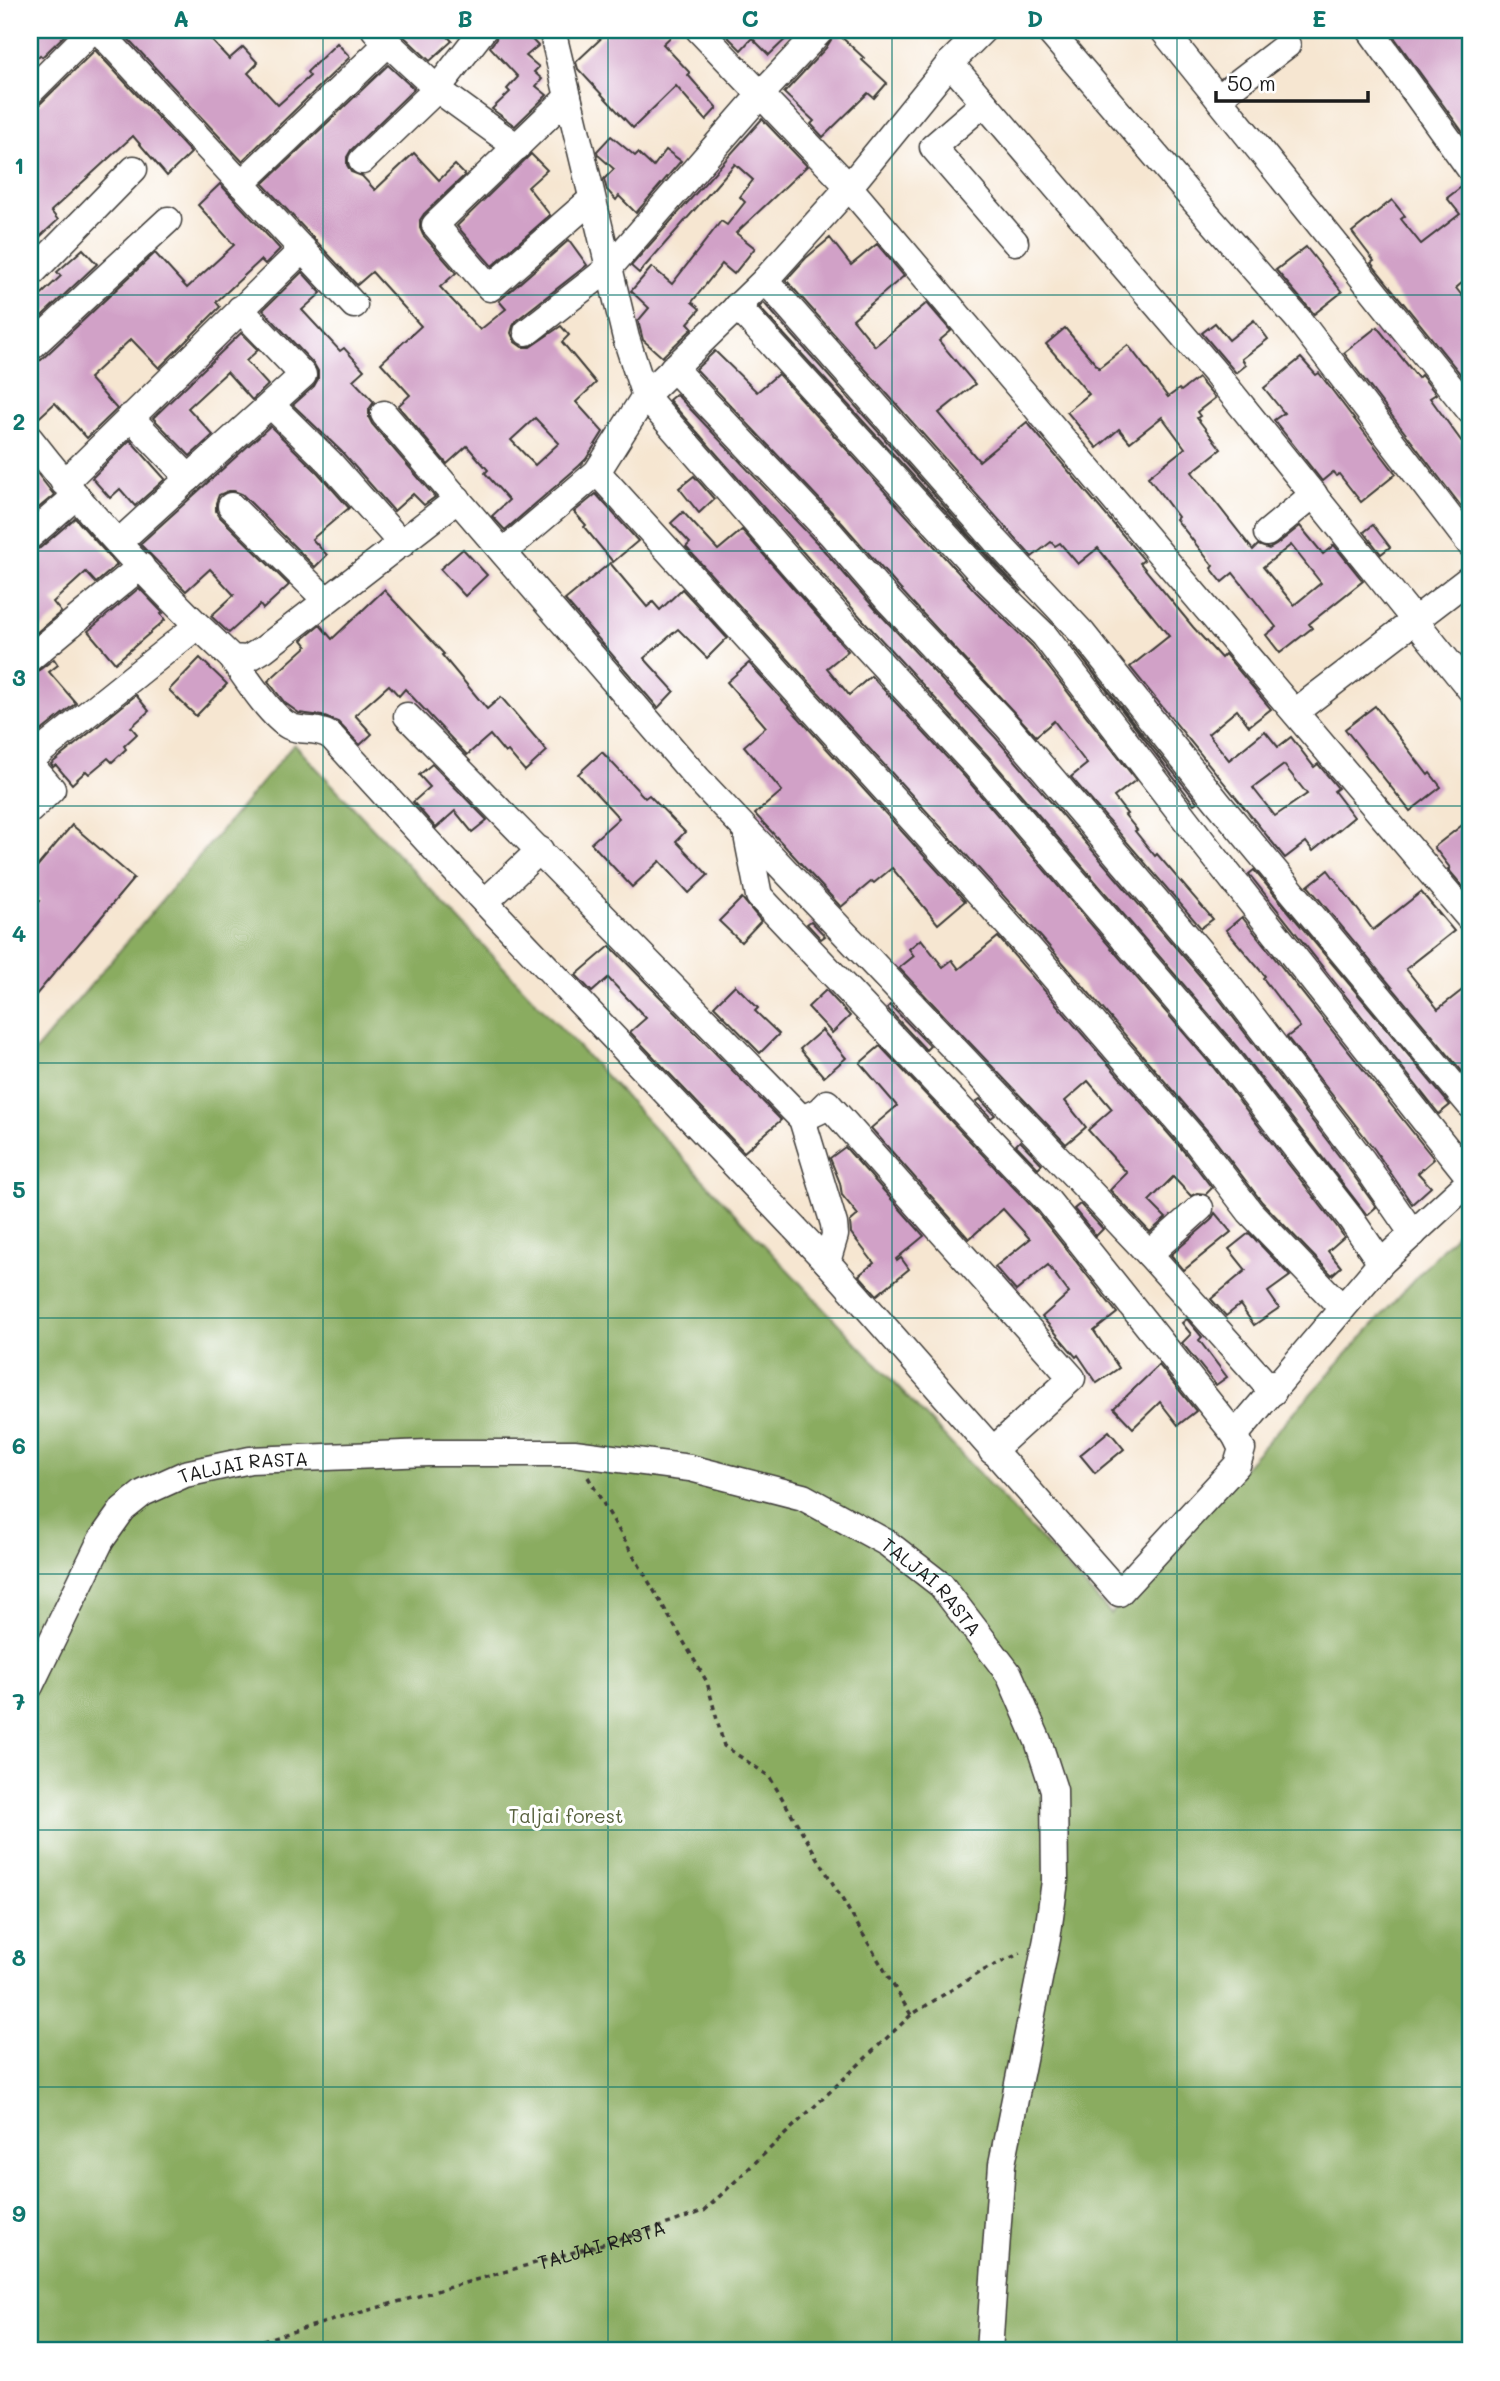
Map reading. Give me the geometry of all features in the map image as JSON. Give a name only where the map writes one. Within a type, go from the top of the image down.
[{"type":"street","points":[[30,92],[92,30]]},
{"type":"street","points":[[98,30],[354,305]]},
{"type":"street","points":[[362,161],[437,89],[483,30]]},
{"type":"street","points":[[552,30],[626,338],[645,396],[842,621],[976,766],[1225,1057],[1351,1219],[1381,1263]]},
{"type":"street","points":[[699,30],[849,187],[1470,919]]},
{"type":"street","points":[[527,332],[609,268],[761,94],[821,30]]},
{"type":"street","points":[[503,552],[597,472],[645,396],[765,280],[849,187],[950,63],[983,30]]},
{"type":"street","points":[[1048,30],[1298,319],[1470,544]]},
{"type":"street","points":[[1163,30],[1470,411]]},
{"type":"street","points":[[1370,30],[1470,169]]},
{"type":"street","points":[[241,184],[381,36],[437,89],[517,147]]},
{"type":"street","points":[[1218,98],[1287,45]]},
{"type":"street","points":[[950,63],[1216,374],[1470,689]]},
{"type":"street","points":[[568,97],[435,225],[490,288],[592,199]]},
{"type":"street","points":[[984,103],[933,147],[1015,242]]},
{"type":"street","points":[[30,275],[135,169]]},
{"type":"street","points":[[30,348],[168,220]]},
{"type":"street","points":[[30,536],[130,417],[303,249]]},
{"type":"street","points":[[765,280],[986,530],[1083,634],[1470,1105]]},
{"type":"street","points":[[737,306],[988,581],[1044,635],[1211,852],[1470,1179],[1381,1263],[1235,1435]]},
{"type":"street","points":[[119,542],[303,375],[240,309]]},
{"type":"street","points":[[673,368],[831,534],[888,600],[1007,726],[1225,981],[1362,1160],[1413,1234]]},
{"type":"street","points":[[271,405],[328,462],[402,544]]},
{"type":"street","points":[[384,414],[698,779],[1149,1254],[1273,1392]]},
{"type":"street","points":[[130,417],[189,478]]},
{"type":"street","points":[[30,439],[70,489],[141,566],[197,626],[232,658],[286,725],[297,729],[321,730],[331,736],[827,1262],[1119,1593],[1237,1465],[1242,1449],[1235,1435],[1048,1201],[759,896],[746,830]]},
{"type":"street","points":[[597,472],[1029,948],[1198,1144],[1250,1212],[1342,1308]]},
{"type":"street","points":[[1266,533],[1314,494]]},
{"type":"street","points":[[232,658],[247,659],[264,649],[458,499]]},
{"type":"street","points":[[231,506],[327,600]]},
{"type":"street","points":[[30,658],[141,566]]},
{"type":"street","points":[[1295,712],[1470,578]]},
{"type":"street","points":[[30,810],[52,789],[30,762],[197,626]]},
{"type":"street","points":[[407,716],[802,1119],[834,1224],[835,1235],[827,1262]]},
{"type":"street","points":[[485,902],[540,850]]},
{"type":"street","points":[[802,1119],[819,1111],[827,1103],[1072,1378],[992,1451]]},
{"type":"street","points":[[1149,1254],[1200,1208]]},
{"type":"street","name":"TALJAI RASTA","points":[[30,1686],[101,1540],[122,1509],[143,1493],[186,1474],[250,1460],[428,1453],[574,1453],[690,1468],[803,1497],[887,1543],[942,1585],[1009,1674],[1038,1741],[1054,1790],[1055,1881],[1047,1940],[1002,2164],[989,2351]]},
{"type":"path","points":[[574,1453],[707,1682],[724,1746],[769,1776],[911,2015]]},
{"type":"path","name":"TALJAI RASTA","points":[[224,2351],[645,2232],[704,2211],[911,2015],[980,1972],[1047,1940]]},
{"type":"green space","name":"Taljai forest","points":[[294,744],[1111,1614],[1470,1218],[1470,2351],[30,2351],[30,1057]]},
{"type":"building","points":[[30,30],[70,30],[42,57],[40,55],[30,64]]},
{"type":"building","points":[[120,30],[202,30],[229,59],[243,47],[258,63],[248,73],[278,105],[310,76],[307,72],[337,43],[350,57],[242,161]]},
{"type":"building","points":[[397,30],[442,30],[452,41],[430,61]]},
{"type":"building","points":[[498,30],[523,30],[538,46],[526,56],[539,67],[534,72],[542,79],[536,86],[547,95],[515,126],[492,109],[510,92],[507,89],[518,77],[490,47]]},
{"type":"building","points":[[610,30],[678,30],[663,44],[717,108],[706,120],[676,86],[633,128],[578,69],[576,62]]},
{"type":"building","points":[[721,30],[795,30],[769,55],[752,38],[741,50]]},
{"type":"building","points":[[1389,30],[1470,30],[1470,142]]},
{"type":"building","points":[[836,32],[887,83],[874,98],[868,93],[823,137],[811,124],[814,121],[784,93],[826,48]]},
{"type":"building","points":[[95,50],[191,153],[167,176],[133,136],[51,211],[58,220],[30,246],[30,111]]},
{"type":"building","points":[[388,65],[414,89],[351,150],[347,165],[351,172],[362,176],[375,190],[414,153],[439,180],[455,165],[465,175],[424,214],[420,220],[420,228],[456,273],[440,287],[480,330],[506,309],[499,301],[569,240],[587,265],[517,320],[511,333],[515,342],[522,347],[530,347],[561,326],[569,335],[562,342],[596,383],[576,402],[603,432],[586,459],[505,530],[492,516],[509,500],[485,473],[488,470],[467,446],[447,464],[398,406],[410,395],[381,363],[421,326],[372,272],[357,285],[263,184]],"holes":[[[535,418],[559,443],[535,465],[511,440]]]},
{"type":"building","points":[[762,119],[807,166],[736,233],[755,248],[734,274],[722,264],[692,302],[700,309],[688,323],[693,328],[662,357],[643,340],[638,321],[649,308],[631,291],[652,267],[672,284],[721,221],[727,225],[745,202],[740,197],[753,180],[735,164],[639,273],[631,266]]},
{"type":"building","points":[[611,136],[635,156],[638,153],[653,167],[666,150],[681,161],[636,213],[619,196],[616,200],[607,190],[604,179],[614,169],[597,151]]},
{"type":"building","points":[[531,154],[547,170],[528,187],[550,215],[492,266],[457,226]]},
{"type":"building","points":[[220,184],[280,249],[265,264],[261,260],[216,302],[220,307],[159,368],[131,339],[89,378],[117,409],[87,438],[55,403],[30,424],[30,363],[41,360],[155,253],[187,288],[234,245],[198,205]]},
{"type":"building","points":[[1465,184],[1470,185],[1470,276],[1456,288],[1470,306],[1470,386],[1371,263],[1374,261],[1352,232],[1392,200],[1405,216],[1401,219],[1421,244],[1460,214],[1447,198]]},
{"type":"building","points":[[830,238],[851,265],[877,244],[904,276],[853,319],[875,346],[927,303],[951,331],[939,341],[975,384],[939,413],[979,461],[1027,422],[1144,560],[1140,563],[1193,627],[1221,658],[1225,654],[1271,709],[1249,726],[1237,710],[1208,734],[1229,760],[1265,731],[1278,747],[1291,737],[1314,767],[1318,764],[1338,788],[1334,791],[1354,817],[1313,851],[1306,842],[1285,858],[1130,667],[1169,636],[1098,548],[1078,564],[1060,543],[1055,546],[1051,542],[1032,557],[786,280],[806,258]],"holes":[[[1284,765],[1307,794],[1275,816],[1253,788]]]},
{"type":"building","points":[[1306,247],[1342,292],[1314,314],[1276,270]]},
{"type":"building","points":[[83,249],[97,264],[30,327],[30,305],[61,276],[57,272]]},
{"type":"building","points":[[302,272],[321,293],[302,310],[340,351],[344,348],[364,370],[353,380],[374,402],[369,409],[369,418],[435,497],[424,505],[413,494],[394,511],[341,451],[293,405],[314,386],[318,371],[263,310]]},
{"type":"building","points":[[764,303],[1022,592],[999,570],[759,307]]},
{"type":"building","points":[[1254,320],[1268,339],[1242,359],[1246,365],[1236,373],[1202,333],[1215,323],[1229,340]]},
{"type":"building","points":[[1377,327],[1418,378],[1421,375],[1436,394],[1430,398],[1470,453],[1470,505],[1464,510],[1344,353]]},
{"type":"building","points":[[1065,328],[1099,368],[1128,345],[1168,397],[1198,378],[1215,398],[1197,412],[1200,416],[1197,418],[1221,449],[1192,472],[1253,550],[1258,545],[1269,549],[1300,526],[1323,554],[1334,545],[1363,581],[1309,624],[1312,628],[1280,653],[1266,635],[1276,627],[1233,573],[1222,582],[1148,477],[1185,448],[1162,417],[1130,442],[1119,429],[1097,448],[1067,412],[1089,394],[1046,344]],"holes":[[[1291,545],[1321,583],[1294,605],[1263,567]]]},
{"type":"building","points":[[241,333],[258,350],[246,361],[268,385],[252,400],[227,372],[188,408],[213,435],[190,456],[153,418]]},
{"type":"building","points":[[715,351],[757,392],[778,374],[976,592],[1032,646],[1136,780],[1114,797],[1137,830],[1135,831],[1213,919],[1201,928],[1071,777],[1087,764],[1054,721],[1036,736],[842,523],[696,369]]},
{"type":"building","points":[[1301,358],[1316,375],[1319,373],[1396,474],[1361,502],[1339,474],[1336,476],[1333,472],[1322,481],[1274,420],[1284,413],[1264,388]]},
{"type":"building","points":[[676,394],[995,737],[1213,991],[1376,1207],[1367,1215],[1237,1047],[988,756],[854,610],[669,400]]},
{"type":"building","points":[[270,426],[349,508],[312,539],[327,555],[315,567],[242,494],[228,491],[219,495],[216,511],[220,517],[289,585],[263,609],[260,605],[229,633],[211,616],[234,595],[210,569],[186,591],[140,544]]},
{"type":"building","points":[[130,440],[165,479],[135,506],[120,489],[110,498],[92,478]]},
{"type":"building","points":[[30,464],[54,495],[30,515]]},
{"type":"building","points":[[694,476],[714,499],[699,513],[679,488]]},
{"type":"building","points":[[596,494],[638,541],[613,562],[574,512]]},
{"type":"building","points":[[683,512],[718,550],[742,530],[848,651],[827,668],[849,695],[871,676],[964,776],[1213,1067],[1344,1237],[1328,1251],[1341,1267],[1332,1275],[1262,1202],[1210,1134],[1041,937],[686,547],[690,543],[671,523]]},
{"type":"building","points":[[75,518],[117,565],[96,583],[86,572],[53,602],[61,612],[30,638],[30,551],[40,548]]},
{"type":"building","points":[[1373,525],[1390,547],[1381,554],[1364,532]]},
{"type":"building","points":[[463,549],[487,575],[465,596],[440,569]]},
{"type":"building","points":[[610,563],[647,607],[653,602],[660,610],[682,589],[727,638],[707,658],[678,629],[644,658],[674,691],[658,708],[565,600]]},
{"type":"building","points":[[139,588],[163,613],[161,614],[165,620],[115,663],[88,631]]},
{"type":"building","points":[[384,590],[444,654],[442,655],[487,709],[501,697],[547,751],[525,771],[490,735],[467,755],[405,689],[399,696],[389,685],[355,715],[372,734],[360,745],[338,722],[322,716],[299,713],[285,703],[268,681],[307,646],[302,640],[320,625],[332,639]]},
{"type":"building","points":[[1071,644],[1197,802],[1194,804]]},
{"type":"building","points":[[200,658],[227,684],[196,716],[169,690]]},
{"type":"building","points":[[54,659],[58,665],[49,672],[76,703],[30,740],[30,673]]},
{"type":"building","points":[[749,663],[965,901],[938,924],[892,868],[841,907],[755,814],[782,791],[744,746],[766,727],[727,682]]},
{"type":"building","points":[[136,695],[149,711],[131,727],[137,734],[112,762],[108,758],[89,774],[86,771],[72,784],[56,765],[53,767],[51,764]]},
{"type":"building","points":[[1375,706],[1428,775],[1430,773],[1441,787],[1410,811],[1345,729]]},
{"type":"building","points":[[602,752],[645,798],[649,795],[685,832],[676,841],[708,875],[689,893],[660,861],[632,887],[591,843],[619,818],[578,774]]},
{"type":"building","points":[[432,764],[487,820],[472,832],[455,811],[436,828],[413,802],[430,787],[419,775]]},
{"type":"building","points":[[1470,819],[1470,895],[1434,847]]},
{"type":"building","points":[[72,825],[134,878],[30,1002],[30,913],[40,901],[30,893],[30,875]]},
{"type":"building","points":[[1254,870],[1450,1105],[1439,1114],[1249,874]]},
{"type":"building","points":[[1328,870],[1373,930],[1421,892],[1454,931],[1406,969],[1438,1009],[1470,984],[1470,1081],[1308,886]]},
{"type":"building","points":[[742,898],[761,921],[741,942],[719,921]]},
{"type":"building","points":[[1242,917],[1434,1159],[1418,1173],[1431,1187],[1412,1204],[1375,1150],[1287,1037],[1300,1027],[1263,978],[1265,976],[1226,930]]},
{"type":"building","points":[[811,921],[825,936],[821,939],[807,924]]},
{"type":"building","points":[[998,937],[1186,1154],[1212,1188],[1206,1194],[1197,1193],[1191,1196],[1173,1177],[1149,1201],[1166,1218],[1150,1232],[1110,1190],[1127,1173],[1088,1130],[1112,1109],[1088,1081],[1065,1101],[1086,1127],[1066,1144],[899,968],[914,956],[909,949],[921,939],[943,967],[952,960],[959,969]]},
{"type":"building","points":[[610,946],[781,1120],[744,1152],[630,1032],[646,1018],[608,978],[592,992],[576,975]]},
{"type":"building","points":[[735,985],[758,1008],[755,1011],[779,1034],[760,1053],[714,1006]]},
{"type":"building","points":[[826,990],[850,1016],[832,1033],[808,1007]]},
{"type":"building","points":[[890,1005],[930,1046],[926,1050],[887,1008]]},
{"type":"building","points":[[822,1030],[846,1058],[824,1077],[800,1049]]},
{"type":"building","points":[[880,1046],[1036,1211],[1117,1313],[1094,1331],[1119,1368],[1097,1383],[1078,1355],[1076,1357],[1042,1317],[1069,1293],[1048,1265],[1016,1291],[995,1267],[1030,1239],[1003,1209],[969,1239],[871,1128],[897,1106],[860,1063]]},
{"type":"building","points":[[980,1099],[995,1115],[991,1118],[976,1102]]},
{"type":"building","points":[[1020,1141],[1042,1164],[1038,1168],[1016,1145]]},
{"type":"building","points":[[845,1147],[924,1236],[896,1259],[897,1261],[901,1258],[909,1269],[877,1295],[859,1275],[874,1263],[851,1233],[850,1222],[858,1215],[842,1195],[830,1158]]},
{"type":"building","points":[[1080,1204],[1103,1229],[1096,1236],[1074,1209]]},
{"type":"building","points":[[1215,1213],[1231,1232],[1184,1270],[1171,1255],[1211,1220]]},
{"type":"building","points":[[1249,1233],[1290,1276],[1268,1292],[1279,1308],[1254,1325],[1240,1305],[1226,1316],[1211,1299],[1246,1270],[1229,1249]]},
{"type":"building","points":[[1187,1319],[1202,1337],[1199,1340],[1227,1377],[1216,1385],[1182,1343],[1191,1334],[1182,1323]]},
{"type":"building","points":[[1159,1365],[1196,1411],[1178,1425],[1160,1402],[1133,1428],[1114,1408]]},
{"type":"building","points":[[1109,1431],[1124,1449],[1095,1473],[1080,1455]]}]
